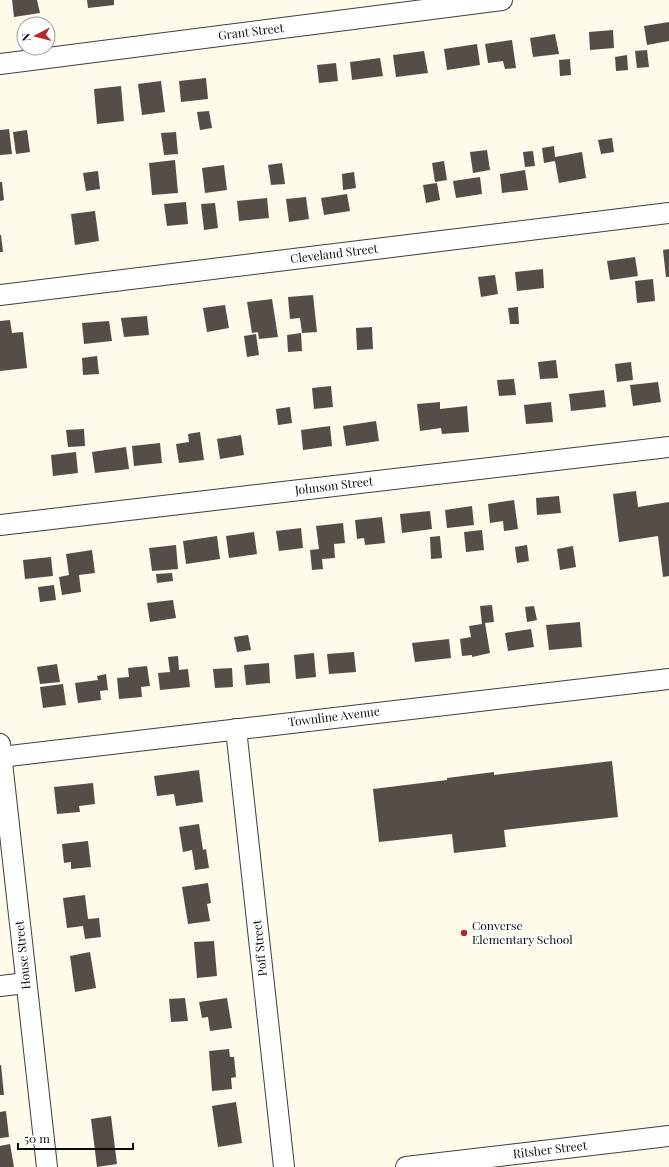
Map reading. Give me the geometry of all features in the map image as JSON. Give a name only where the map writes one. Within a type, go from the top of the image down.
[{"type":"street","name":"Grant Street","points":[[0,64],[502,0]]},
{"type":"street","name":"Cleveland Street","points":[[0,295],[669,213]]},
{"type":"street","name":"Johnson Street","points":[[0,525],[669,447]]},
{"type":"street","name":"Townline Avenue","points":[[0,752],[236,729],[669,679]]},
{"type":"street","name":"Poff Street","points":[[236,729],[284,1167]]},
{"type":"street","name":"House Street","points":[[0,752],[47,1167]]},
{"type":"street","points":[[0,986],[26,983]]},
{"type":"street","name":"Ritsher Street","points":[[406,1167],[669,1136]]},
{"type":"building","points":[[12,0],[37,0],[40,13],[14,17]]},
{"type":"building","points":[[87,0],[114,0],[114,5],[88,8]]},
{"type":"building","points":[[669,22],[669,41],[647,45],[644,26]]},
{"type":"building","points":[[613,30],[614,48],[590,50],[589,32]]},
{"type":"building","points":[[555,34],[559,54],[533,57],[530,38]]},
{"type":"building","points":[[512,40],[516,68],[505,69],[503,61],[488,63],[485,44]]},
{"type":"building","points":[[477,44],[480,65],[447,70],[444,49]]},
{"type":"building","points":[[647,50],[649,67],[637,68],[635,51]]},
{"type":"building","points":[[424,51],[428,73],[396,77],[393,55]]},
{"type":"building","points":[[627,55],[628,70],[616,71],[615,57]]},
{"type":"building","points":[[380,58],[383,76],[352,80],[350,62]]},
{"type":"building","points":[[570,59],[571,75],[560,76],[559,60]]},
{"type":"building","points":[[336,63],[338,81],[319,83],[317,65]]},
{"type":"building","points":[[206,78],[208,99],[181,102],[179,81]]},
{"type":"building","points":[[161,81],[165,112],[142,115],[138,84]]},
{"type":"building","points":[[121,86],[124,121],[97,124],[94,89]]},
{"type":"building","points":[[209,111],[212,128],[200,130],[197,112]]},
{"type":"building","points":[[9,129],[12,154],[0,155],[0,130]]},
{"type":"building","points":[[27,130],[30,152],[16,154],[13,132]]},
{"type":"building","points":[[176,132],[178,154],[164,155],[161,133]]},
{"type":"building","points":[[612,138],[614,152],[601,154],[598,140]]},
{"type":"building","points":[[554,146],[555,157],[582,152],[586,178],[559,183],[555,161],[544,163],[542,148]]},
{"type":"building","points":[[487,150],[490,170],[473,173],[470,152]]},
{"type":"building","points":[[533,151],[535,166],[525,167],[523,152]]},
{"type":"building","points":[[175,160],[178,193],[152,195],[149,163]]},
{"type":"building","points":[[444,161],[447,180],[435,182],[432,163]]},
{"type":"building","points":[[282,163],[285,184],[271,185],[268,165]]},
{"type":"building","points":[[224,165],[227,190],[205,193],[202,168]]},
{"type":"building","points":[[525,170],[528,190],[502,193],[500,174]]},
{"type":"building","points":[[98,171],[100,189],[86,191],[83,173]]},
{"type":"building","points":[[354,172],[356,188],[343,190],[342,174]]},
{"type":"building","points":[[480,177],[482,194],[456,198],[453,181]]},
{"type":"building","points":[[0,182],[2,182],[4,200],[0,201]]},
{"type":"building","points":[[437,183],[440,200],[426,203],[423,185]]},
{"type":"building","points":[[347,194],[350,211],[324,215],[321,198]]},
{"type":"building","points":[[306,197],[309,219],[289,222],[286,199]]},
{"type":"building","points":[[267,198],[269,218],[239,221],[237,201]]},
{"type":"building","points":[[186,202],[188,224],[167,226],[164,204]]},
{"type":"building","points":[[215,203],[218,228],[204,230],[201,204]]},
{"type":"building","points":[[95,211],[99,241],[75,245],[71,214]]},
{"type":"building","points":[[1,235],[3,252],[0,252]]},
{"type":"building","points":[[669,249],[669,277],[666,277],[663,250]]},
{"type":"building","points":[[635,257],[638,276],[610,280],[607,261]]},
{"type":"building","points":[[543,269],[544,288],[517,291],[515,272]]},
{"type":"building","points":[[495,275],[498,294],[481,297],[478,277]]},
{"type":"building","points":[[653,279],[655,301],[637,303],[635,281]]},
{"type":"building","points":[[313,295],[317,332],[302,333],[300,318],[290,319],[288,297]]},
{"type":"building","points":[[272,299],[278,337],[259,339],[258,332],[252,333],[247,302]]},
{"type":"building","points":[[225,305],[229,328],[207,332],[203,308]]},
{"type":"building","points":[[518,307],[519,324],[510,324],[508,308]]},
{"type":"building","points":[[147,316],[149,335],[124,337],[121,318]]},
{"type":"building","points":[[10,320],[12,333],[23,332],[27,368],[0,371],[0,321]]},
{"type":"building","points":[[109,321],[112,341],[84,344],[82,323]]},
{"type":"building","points":[[372,327],[373,349],[357,350],[356,328]]},
{"type":"building","points":[[301,333],[302,351],[288,352],[287,335]]},
{"type":"building","points":[[256,334],[259,355],[247,357],[244,336]]},
{"type":"building","points":[[97,356],[99,374],[83,375],[82,358]]},
{"type":"building","points":[[556,360],[558,378],[540,379],[538,362]]},
{"type":"building","points":[[631,362],[633,380],[617,382],[615,364]]},
{"type":"building","points":[[514,379],[516,395],[499,396],[497,380]]},
{"type":"building","points":[[658,382],[661,402],[633,406],[630,385]]},
{"type":"building","points":[[331,386],[333,407],[314,409],[312,388]]},
{"type":"building","points":[[604,390],[606,407],[571,411],[569,394]]},
{"type":"building","points":[[440,402],[440,409],[467,406],[469,432],[442,434],[441,428],[420,431],[417,404]]},
{"type":"building","points":[[551,402],[553,422],[526,424],[524,405]]},
{"type":"building","points":[[290,407],[292,423],[278,425],[276,409]]},
{"type":"building","points":[[376,421],[379,441],[346,446],[343,426]]},
{"type":"building","points":[[330,426],[332,446],[303,450],[301,430]]},
{"type":"building","points":[[84,429],[85,446],[68,447],[66,430]]},
{"type":"building","points":[[200,432],[204,460],[179,463],[176,444],[189,442],[188,434]]},
{"type":"building","points":[[241,435],[244,455],[220,459],[217,439]]},
{"type":"building","points":[[160,443],[162,463],[134,466],[132,446]]},
{"type":"building","points":[[126,447],[129,469],[95,473],[92,452]]},
{"type":"building","points":[[76,452],[78,473],[53,476],[51,455]]},
{"type":"building","points":[[636,491],[638,507],[669,502],[669,576],[663,577],[658,536],[619,542],[613,494]]},
{"type":"building","points":[[559,496],[561,513],[537,515],[536,498]]},
{"type":"building","points":[[514,500],[518,529],[504,531],[503,521],[490,523],[488,504]]},
{"type":"building","points":[[472,506],[474,525],[447,528],[445,510]]},
{"type":"building","points":[[430,511],[432,529],[402,533],[400,514]]},
{"type":"building","points":[[382,517],[385,543],[365,545],[364,538],[357,539],[355,520]]},
{"type":"building","points":[[343,523],[345,543],[334,544],[335,558],[322,559],[323,569],[312,570],[310,550],[319,549],[316,526]]},
{"type":"building","points":[[301,528],[303,548],[279,551],[276,531]]},
{"type":"building","points":[[482,530],[484,550],[466,552],[464,532]]},
{"type":"building","points":[[254,532],[257,554],[229,558],[226,536]]},
{"type":"building","points":[[217,536],[220,559],[186,564],[183,541]]},
{"type":"building","points":[[440,536],[442,558],[431,559],[430,537]]},
{"type":"building","points":[[176,545],[178,569],[152,571],[149,548]]},
{"type":"building","points":[[527,545],[529,561],[517,563],[515,547]]},
{"type":"building","points":[[573,546],[576,567],[560,570],[557,549]]},
{"type":"building","points":[[92,550],[95,573],[79,575],[81,592],[62,595],[59,577],[69,575],[66,554]]},
{"type":"building","points":[[51,557],[53,576],[25,579],[23,560]]},
{"type":"building","points":[[172,573],[173,581],[157,583],[156,574]]},
{"type":"building","points":[[54,585],[56,600],[40,602],[38,587]]},
{"type":"building","points":[[173,600],[176,618],[150,622],[147,603]]},
{"type":"building","points":[[492,605],[494,622],[485,623],[490,653],[472,657],[472,655],[462,656],[460,639],[471,637],[469,626],[482,624],[480,606]]},
{"type":"building","points":[[534,606],[537,620],[527,622],[525,607]]},
{"type":"building","points":[[580,622],[582,647],[549,650],[546,625]]},
{"type":"building","points":[[531,629],[534,647],[508,651],[505,633]]},
{"type":"building","points":[[248,635],[251,650],[237,652],[234,637]]},
{"type":"building","points":[[449,639],[451,658],[415,662],[412,643]]},
{"type":"building","points":[[354,652],[356,672],[329,674],[327,654]]},
{"type":"building","points":[[314,653],[316,677],[296,679],[294,655]]},
{"type":"building","points":[[178,656],[179,670],[188,669],[190,687],[160,690],[158,673],[170,672],[168,657]]},
{"type":"building","points":[[269,663],[270,683],[246,685],[244,665]]},
{"type":"building","points":[[57,664],[60,682],[40,684],[37,667]]},
{"type":"building","points":[[147,666],[150,686],[141,687],[142,697],[119,699],[117,678],[129,677],[128,668]]},
{"type":"building","points":[[232,668],[233,687],[215,688],[213,669]]},
{"type":"building","points":[[106,674],[108,690],[100,691],[101,700],[78,703],[75,683],[98,680],[97,676]]},
{"type":"building","points":[[63,684],[66,705],[43,708],[40,687]]},
{"type":"building","points":[[612,761],[618,817],[504,830],[506,847],[454,853],[452,834],[379,842],[373,789],[447,780],[447,778],[494,772],[494,775]]},
{"type":"building","points":[[199,770],[203,802],[176,806],[174,794],[157,796],[154,776]]},
{"type":"building","points":[[93,783],[95,804],[79,806],[80,812],[57,814],[54,787]]},
{"type":"building","points":[[199,824],[203,850],[206,849],[209,868],[195,870],[192,850],[183,852],[179,827]]},
{"type":"building","points":[[88,841],[91,867],[71,869],[71,862],[64,863],[62,844]]},
{"type":"building","points":[[208,883],[211,903],[207,904],[210,921],[188,924],[182,887]]},
{"type":"building","points":[[85,895],[88,919],[99,918],[101,937],[85,939],[83,926],[67,928],[63,898]]},
{"type":"building","points":[[214,941],[217,976],[197,978],[194,942]]},
{"type":"building","points":[[90,952],[96,988],[75,992],[70,956]]},
{"type":"building","points":[[185,998],[188,1021],[171,1022],[169,999]]},
{"type":"building","points":[[227,998],[232,1028],[210,1031],[208,1017],[202,1018],[199,1002]]},
{"type":"building","points":[[229,1049],[230,1057],[234,1057],[236,1077],[231,1078],[232,1089],[212,1091],[209,1051]]},
{"type":"building","points":[[1,1065],[4,1095],[0,1095]]},
{"type":"building","points":[[236,1102],[242,1143],[218,1147],[212,1106]]},
{"type":"building","points":[[6,1111],[9,1137],[0,1138],[0,1112]]},
{"type":"building","points":[[111,1116],[117,1164],[97,1167],[91,1119]]},
{"type":"building","points":[[10,1144],[14,1167],[0,1167],[0,1146]]},
{"type":"place","name":"Converse Elementary School","points":[[464,933]]}]
